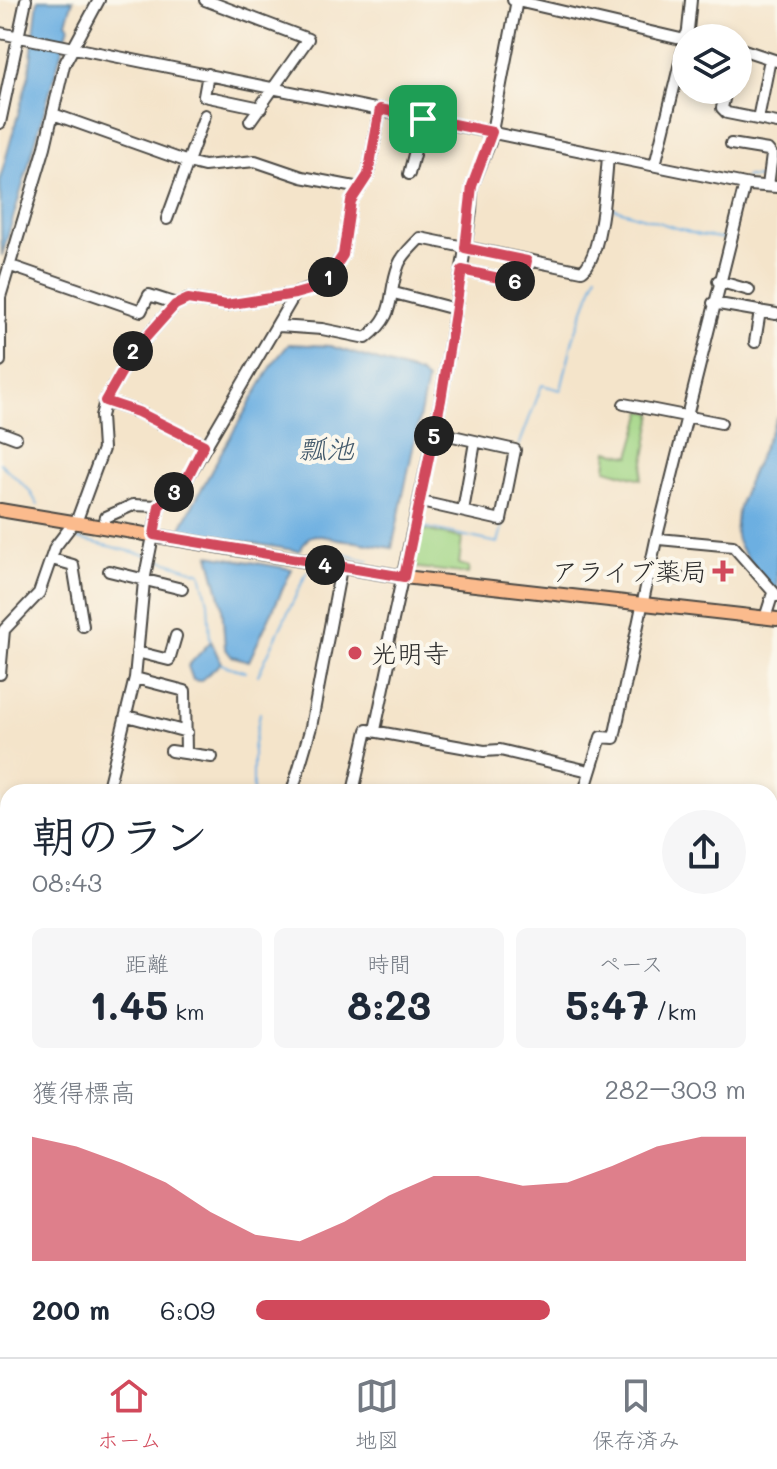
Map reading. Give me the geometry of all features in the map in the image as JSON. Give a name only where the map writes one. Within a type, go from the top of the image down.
[{"type":"main road","points":[[0,510],[404,577],[771,618]]},
{"type":"street","points":[[0,123],[26,0]]},
{"type":"street","points":[[0,319],[0,297],[53,114],[64,65],[99,0]]},
{"type":"street","points":[[205,0],[308,39],[277,88],[250,121]]},
{"type":"street","points":[[687,24],[691,0]]},
{"type":"street","points":[[375,730],[392,649],[388,643],[435,432],[462,270],[472,186],[492,132],[515,1],[672,34]]},
{"type":"street","points":[[0,33],[745,184],[771,183],[772,155],[768,150],[731,144]]},
{"type":"street","points":[[752,53],[773,60],[758,119]]},
{"type":"street","points":[[208,74],[204,96],[261,108]]},
{"type":"street","points":[[655,165],[672,92]]},
{"type":"street","points":[[723,104],[722,108],[727,113],[777,123]]},
{"type":"street","points":[[0,674],[4,630],[39,593],[55,547],[73,523],[98,468],[104,435],[101,416],[105,401],[133,352],[177,304],[192,299],[226,305],[295,294],[323,283],[341,259],[351,201],[368,175],[380,109]]},
{"type":"street","points":[[53,114],[204,166],[255,161],[302,177],[360,188]]},
{"type":"street","points":[[167,219],[205,115]]},
{"type":"street","points":[[409,174],[423,119]]},
{"type":"street","points":[[279,326],[322,329],[366,338],[382,326],[393,306],[401,260],[420,238],[570,270],[587,268],[604,202],[608,156]]},
{"type":"street","points":[[586,784],[601,737],[614,738],[686,416],[745,184]]},
{"type":"street","points":[[462,270],[522,283],[527,261]]},
{"type":"street","points":[[11,266],[141,311],[149,295],[177,304]]},
{"type":"street","points":[[718,281],[749,290]]},
{"type":"street","points":[[394,293],[455,309]]},
{"type":"street","points":[[109,784],[135,678],[144,581],[159,506],[185,482],[295,294]]},
{"type":"street","points":[[713,303],[776,314]]},
{"type":"street","points":[[755,342],[760,311]]},
{"type":"street","points":[[0,325],[0,361]]},
{"type":"street","points":[[105,401],[138,412],[204,445]]},
{"type":"street","points":[[624,404],[721,423]]},
{"type":"street","points":[[0,432],[16,438]]},
{"type":"street","points":[[421,502],[501,520],[515,450],[435,432]]},
{"type":"street","points":[[463,511],[475,442]]},
{"type":"street","points":[[103,527],[106,517],[133,505],[159,506]]},
{"type":"street","points":[[659,539],[733,546],[775,594],[771,618]]},
{"type":"street","points":[[52,559],[73,565],[83,626]]},
{"type":"street","points":[[294,784],[314,714],[341,568]]},
{"type":"street","points":[[109,571],[182,589]]},
{"type":"street","points":[[649,573],[682,579]]},
{"type":"street","points":[[137,652],[169,660],[176,636]]},
{"type":"street","points":[[135,678],[185,691],[186,753]]},
{"type":"street","points":[[127,716],[187,732]]},
{"type":"street","points":[[355,784],[364,734],[375,730],[484,751],[500,750],[589,771]]},
{"type":"street","points":[[171,751],[212,757]]},
{"type":"green space","points":[[643,411],[653,413],[641,479],[606,469],[608,451],[630,456]]},
{"type":"green space","points":[[420,529],[462,538],[459,564],[469,567],[468,574],[411,567]]},
{"type":"water","points":[[38,0],[73,0],[66,22],[69,26],[2,256],[0,179],[29,75]]},
{"type":"water","name":"瓢池","points":[[289,344],[330,346],[420,374],[427,381],[392,548],[315,535],[309,537],[299,551],[179,531],[274,362]]},
{"type":"water","points":[[777,416],[777,594],[739,545],[736,532],[741,499]]},
{"type":"water","points":[[209,555],[292,569],[249,661],[231,656],[225,648],[222,605]]},
{"type":"water","points":[[211,641],[221,663],[200,681],[193,680],[188,666]]},
{"type":"waterway","points":[[745,177],[767,178]]},
{"type":"waterway","points":[[606,206],[699,235],[726,239],[727,234]]},
{"type":"waterway","points":[[519,446],[542,385],[561,390],[573,339],[597,274]]},
{"type":"waterway","points":[[0,463],[29,490],[38,505]]},
{"type":"waterway","points":[[410,567],[419,526],[498,543],[503,523]]},
{"type":"waterway","points":[[70,537],[146,555]]},
{"type":"waterway","points":[[315,554],[323,548],[368,561]]},
{"type":"waterway","points":[[152,557],[201,573],[208,602],[210,641]]},
{"type":"waterway","points":[[258,675],[307,572]]},
{"type":"waterway","points":[[221,664],[246,672]]},
{"type":"waterway","points":[[253,784],[253,749],[260,713]]},
{"type":"place","name":"アライブ薬局","points":[[723,571]]},
{"type":"place","name":"光明寺","points":[[355,653]]},
{"type":"route","points":[[380,109],[423,119],[492,132],[472,186],[465,248],[527,261],[522,283],[462,270],[441,400],[404,577],[154,535],[159,506],[185,482],[204,445],[138,412],[105,401],[133,352],[175,305],[188,299],[226,305],[295,294],[323,283],[343,255],[351,201],[367,181],[380,109]]}]
